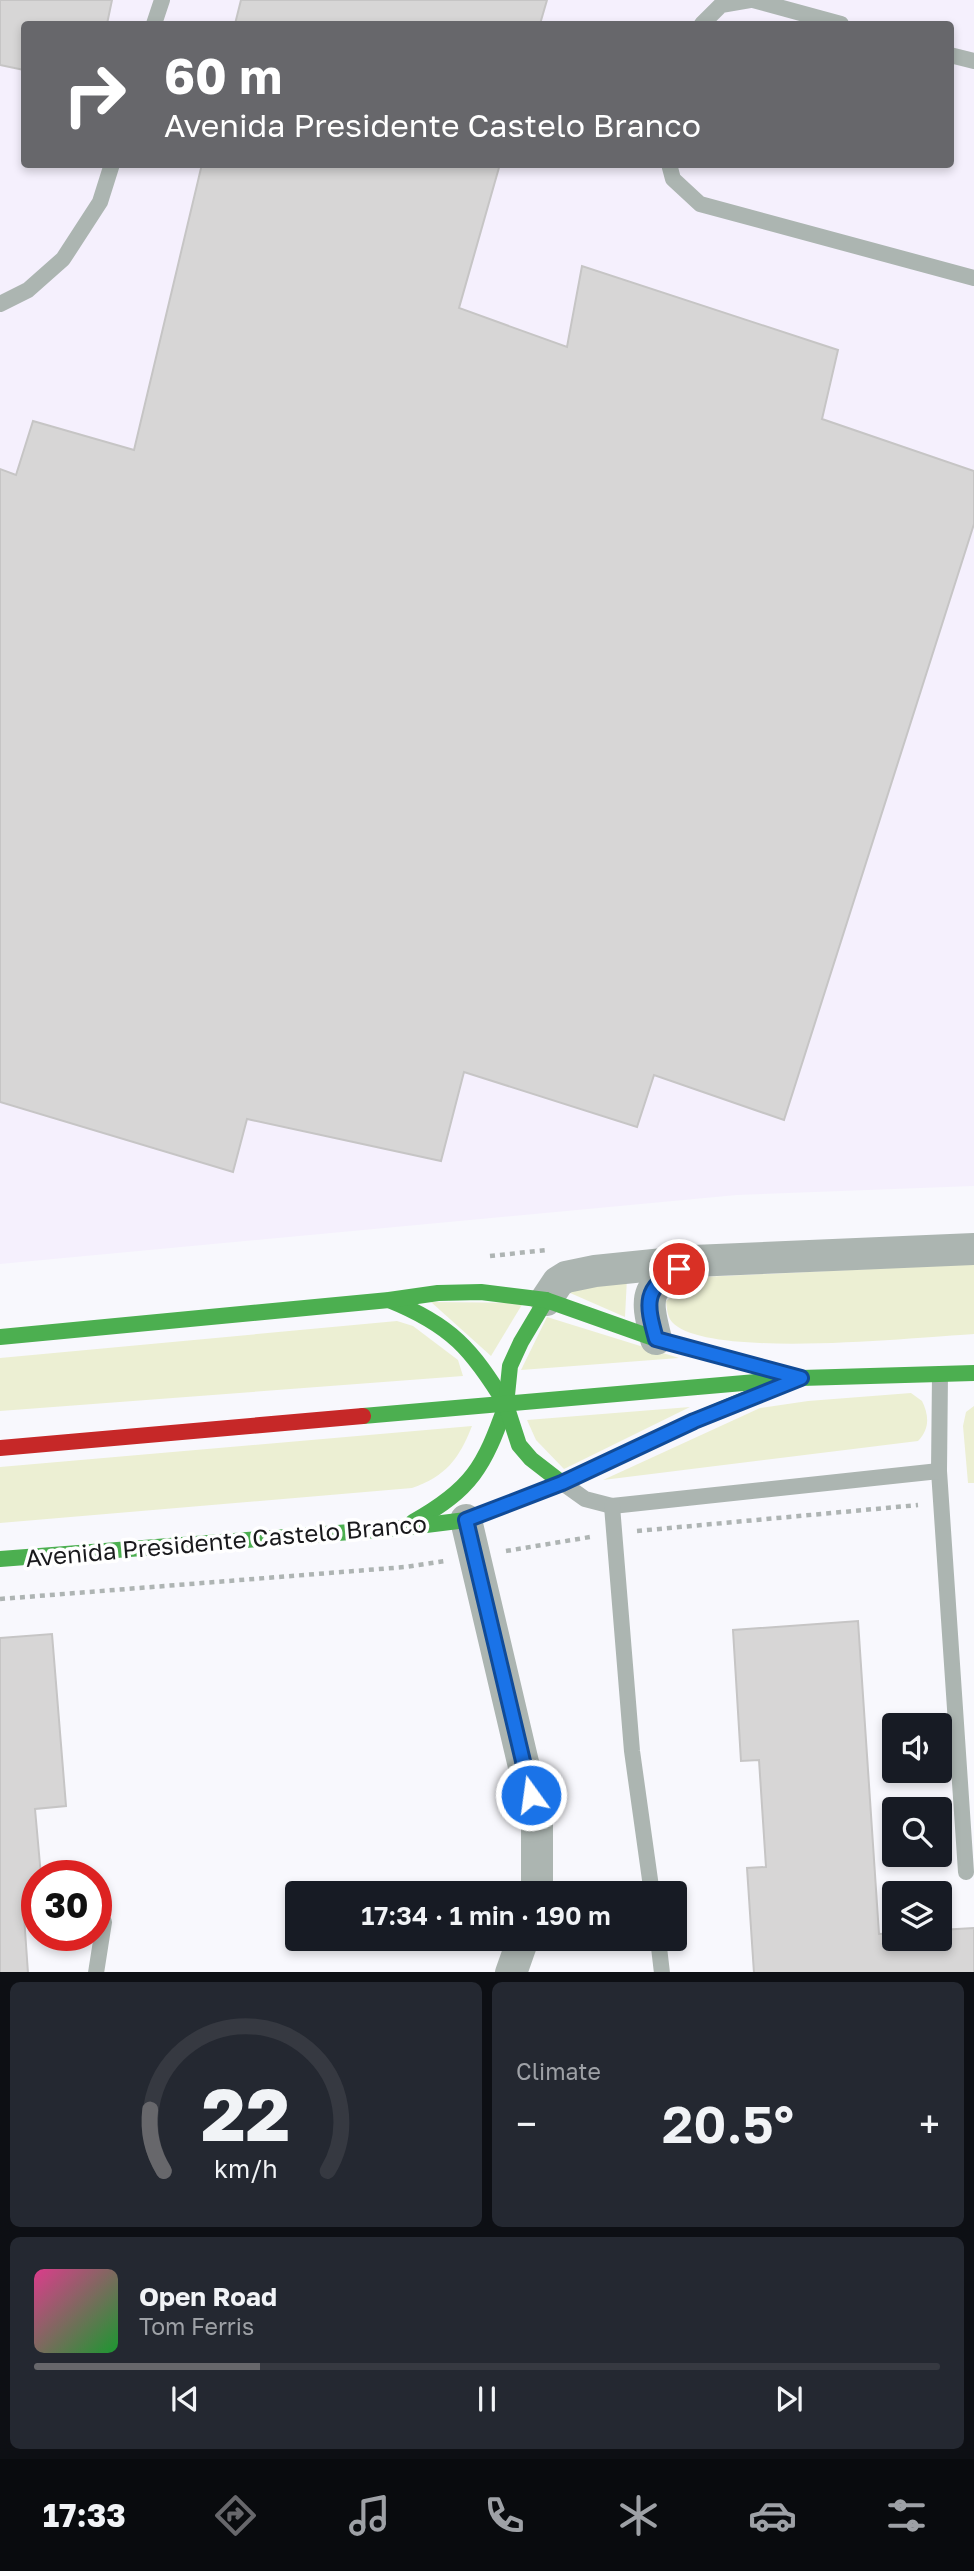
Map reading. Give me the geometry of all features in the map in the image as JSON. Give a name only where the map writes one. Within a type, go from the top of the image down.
[{"type":"main road","name":"Avenida Presidente Castelo Branco","points":[[0,1337],[438,1293],[481,1292],[546,1300],[656,1339],[801,1378]]},
{"type":"main road","points":[[389,1300],[422,1312],[457,1337],[481,1364],[506,1405],[519,1445],[531,1459],[562,1483]]},
{"type":"main road","points":[[402,1528],[444,1506],[470,1484],[489,1452],[506,1405],[510,1366],[546,1300]]},
{"type":"main road","name":"Avenida Presidente Castelo Branco","points":[[0,1448],[801,1378],[974,1373]]},
{"type":"main road","name":"Avenida Presidente Castelo Branco","points":[[0,1559],[402,1528],[466,1520],[562,1483],[694,1421],[801,1378]]},
{"type":"street","points":[[546,1300],[558,1282],[580,1274],[693,1261],[974,1249]]},
{"type":"street","points":[[656,1339],[649,1311],[652,1291],[666,1276],[693,1261]]},
{"type":"street","points":[[466,1520],[537,1822],[537,1881]]},
{"type":"street","points":[[510,1972],[518,1951]]},
{"type":"lane","points":[[155,21],[162,0]]},
{"type":"lane","points":[[705,21],[721,5],[751,0],[830,21]]},
{"type":"lane","points":[[954,56],[974,61]]},
{"type":"lane","points":[[0,304],[29,290],[63,259],[100,202],[111,168]]},
{"type":"lane","points":[[670,168],[673,179],[700,204],[974,278]]},
{"type":"lane","points":[[940,1372],[939,1471],[966,1872]]},
{"type":"lane","points":[[562,1483],[585,1499],[612,1506],[939,1471]]},
{"type":"lane","points":[[612,1506],[632,1751],[650,1881]]},
{"type":"lane","points":[[96,1972],[99,1951]]},
{"type":"lane","points":[[660,1951],[663,1972]]},
{"type":"shaded area","points":[[0,0],[974,0],[974,1186],[737,1195],[0,1264]]},
{"type":"green space","points":[[974,1264],[974,1334],[863,1342],[768,1343],[726,1340],[692,1334],[672,1322],[667,1309],[666,1301],[702,1277]]},
{"type":"green space","points":[[627,1278],[625,1317],[561,1289]]},
{"type":"green space","points":[[431,1302],[523,1303],[491,1356]]},
{"type":"green space","points":[[547,1317],[679,1358],[521,1370]]},
{"type":"green space","points":[[397,1321],[413,1326],[458,1360],[463,1376],[0,1411],[0,1358]]},
{"type":"green space","points":[[911,1393],[922,1401],[927,1417],[925,1432],[918,1441],[603,1480],[760,1408],[808,1401]]},
{"type":"green space","points":[[974,1406],[974,1483],[968,1483],[963,1426],[966,1412]]},
{"type":"green space","points":[[690,1407],[564,1469],[536,1440],[527,1420]]},
{"type":"green space","points":[[472,1426],[450,1465],[434,1478],[412,1488],[0,1523],[0,1467]]},
{"type":"building","points":[[0,0],[112,0],[108,21],[21,21],[21,69],[0,65]]},
{"type":"building","points":[[241,0],[547,0],[541,21],[236,21]]},
{"type":"building","points":[[201,168],[499,168],[459,308],[567,347],[582,266],[838,350],[822,419],[974,471],[974,524],[784,1120],[654,1075],[637,1127],[464,1072],[441,1161],[247,1119],[233,1172],[0,1102],[0,469],[16,475],[33,421],[134,450]]},
{"type":"building","points":[[858,1621],[882,1951],[952,1951],[952,1929],[974,1928],[974,1972],[754,1972],[747,1868],[766,1867],[759,1760],[741,1761],[733,1630]]},
{"type":"building","points":[[52,1634],[66,1806],[35,1809],[40,1860],[21,1860],[21,1951],[26,1951],[28,1972],[0,1972],[0,1638]]},
{"type":"traffic: fast","points":[[0,1337],[438,1293],[481,1292],[546,1300],[656,1339],[775,1371]]},
{"type":"traffic: fast","points":[[389,1300],[429,1319],[458,1341],[482,1368],[506,1405],[482,1461],[463,1487],[413,1522]]},
{"type":"traffic: fast","points":[[546,1300],[510,1366],[506,1405],[519,1445],[531,1459],[562,1483]]},
{"type":"traffic: fast","points":[[363,1416],[801,1378],[974,1373]]},
{"type":"traffic: fast","points":[[0,1559],[402,1528],[466,1520],[562,1483],[761,1393]]},
{"type":"traffic: jam","points":[[0,1448],[363,1416]]},
{"type":"route","points":[[531,1795],[466,1520],[562,1483],[694,1421],[801,1378],[656,1339],[649,1311],[649,1298],[656,1284],[679,1269]]}]
